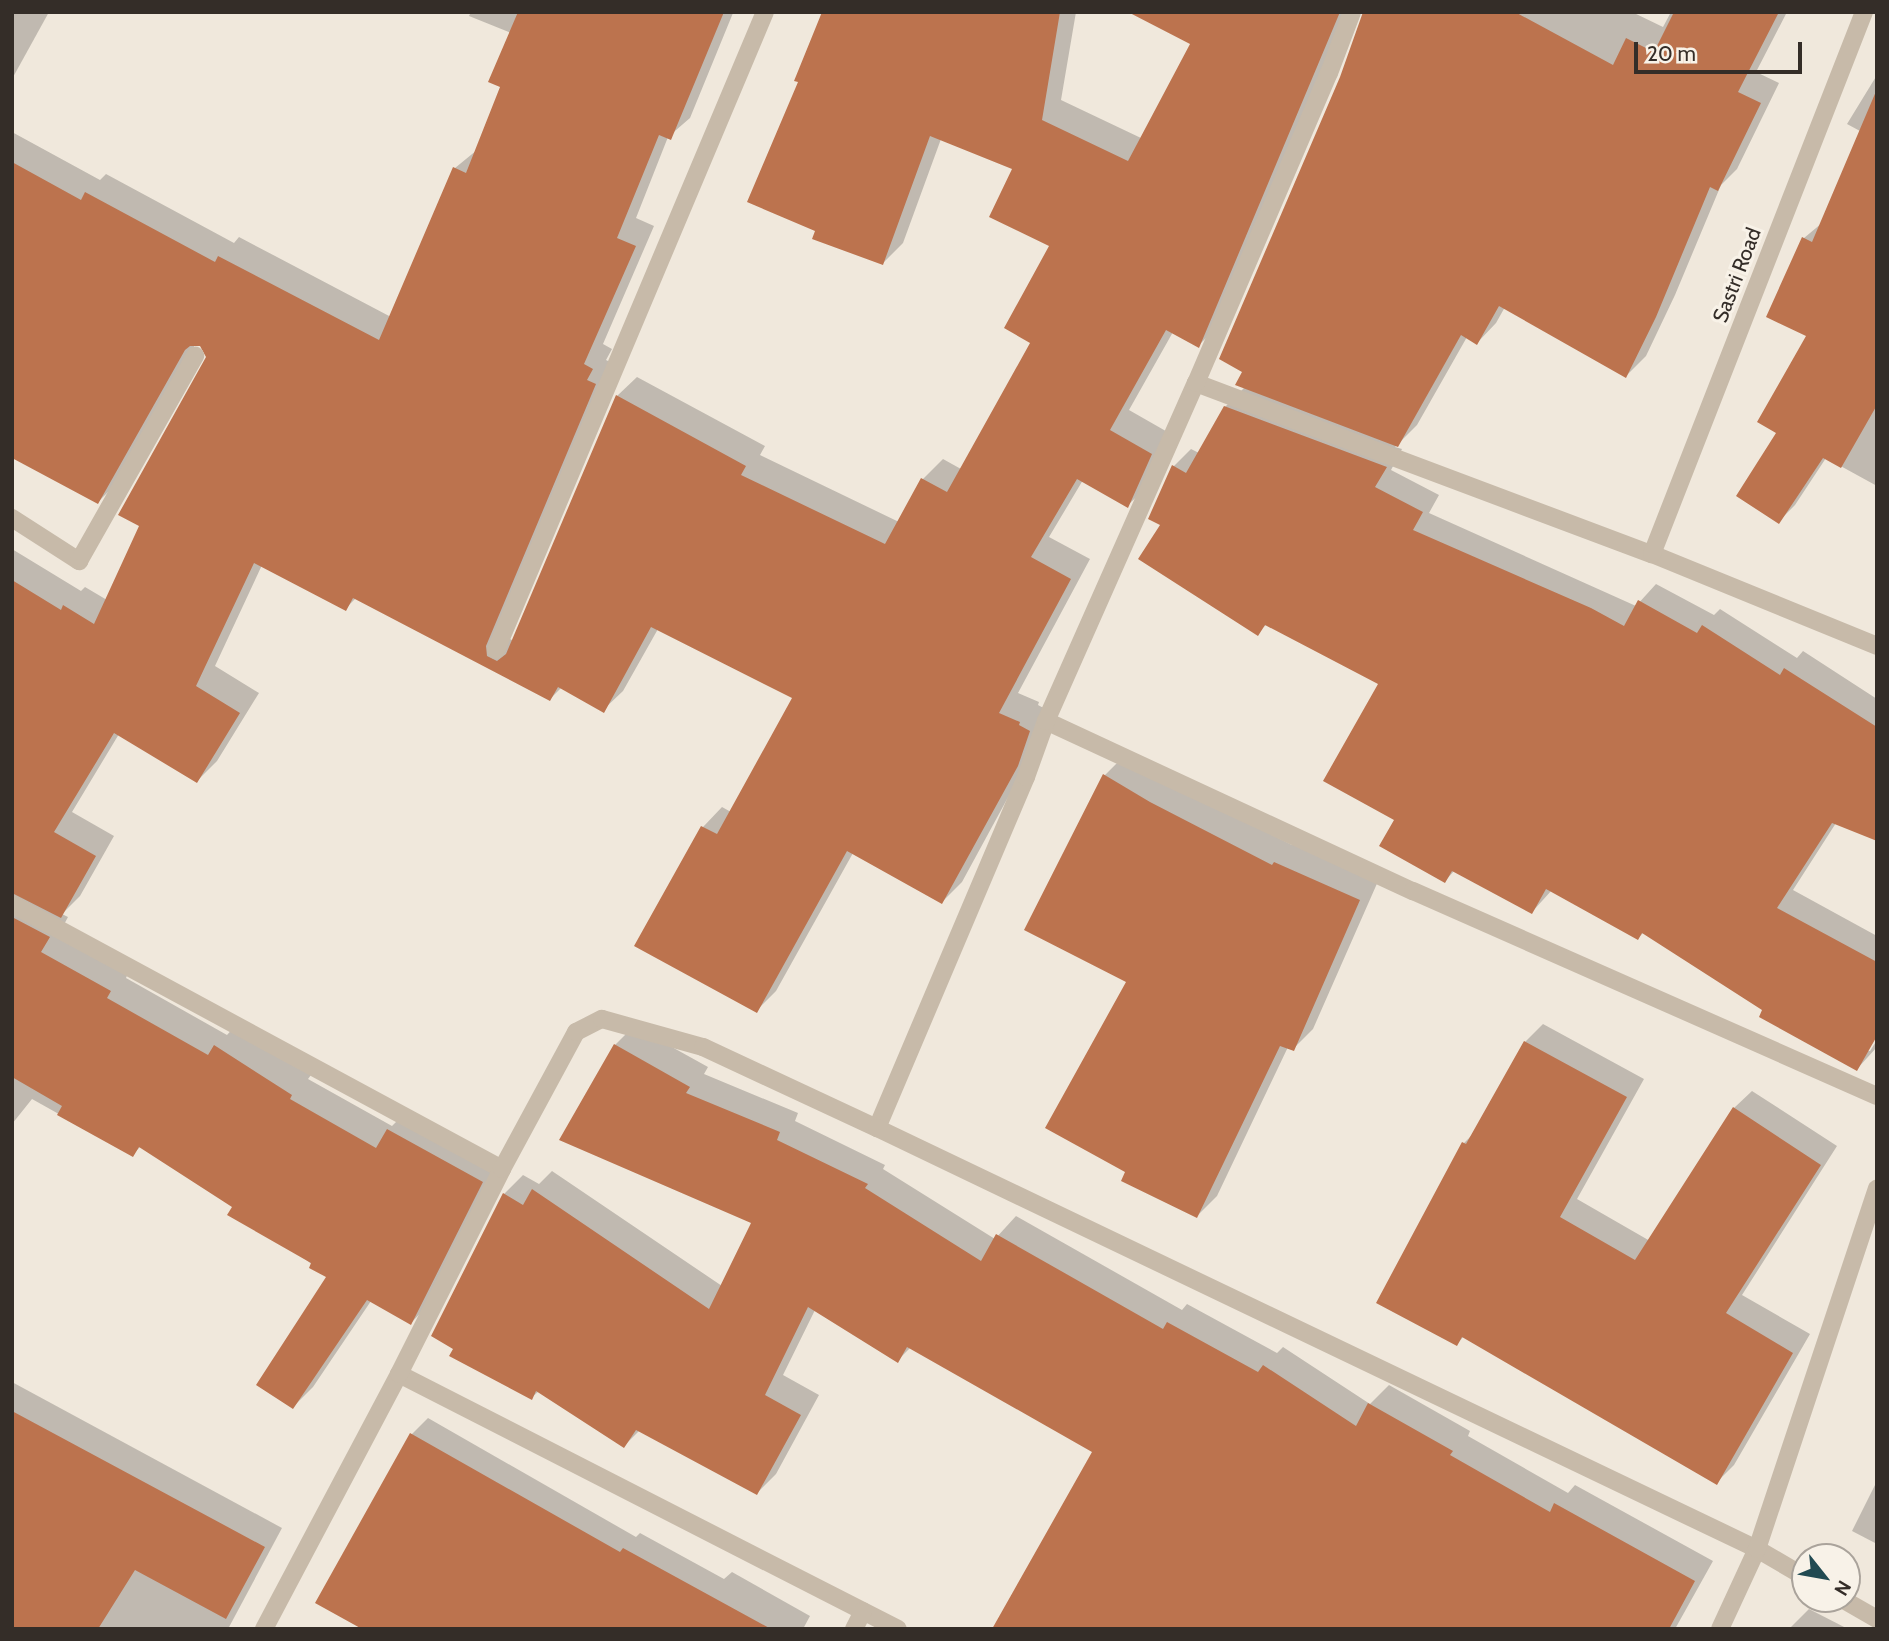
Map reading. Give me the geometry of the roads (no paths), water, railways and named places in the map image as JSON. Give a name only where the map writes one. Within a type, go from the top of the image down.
[{"type":"street","points":[[496,650],[765,12]]},
{"type":"street","points":[[877,1128],[1026,777],[1046,721],[1196,383],[1329,73],[1352,12]]},
{"type":"street","name":"Sastri Road","points":[[1652,554],[1864,12]]},
{"type":"street","points":[[12,518],[79,561],[195,356]]},
{"type":"street","points":[[1196,383],[1652,554],[1877,646]]},
{"type":"street","points":[[1046,721],[1413,891],[1877,1096]]},
{"type":"street","points":[[12,904],[502,1168]]},
{"type":"street","points":[[264,1629],[399,1374],[502,1168],[576,1032],[602,1019],[703,1047],[1757,1549],[1791,1569]]},
{"type":"street","points":[[1720,1629],[1757,1549],[1877,1188]]},
{"type":"street","points":[[399,1374],[898,1629]]},
{"type":"street","points":[[1861,1610],[1877,1619]]},
{"type":"street","points":[[853,1629],[863,1611]]}]
